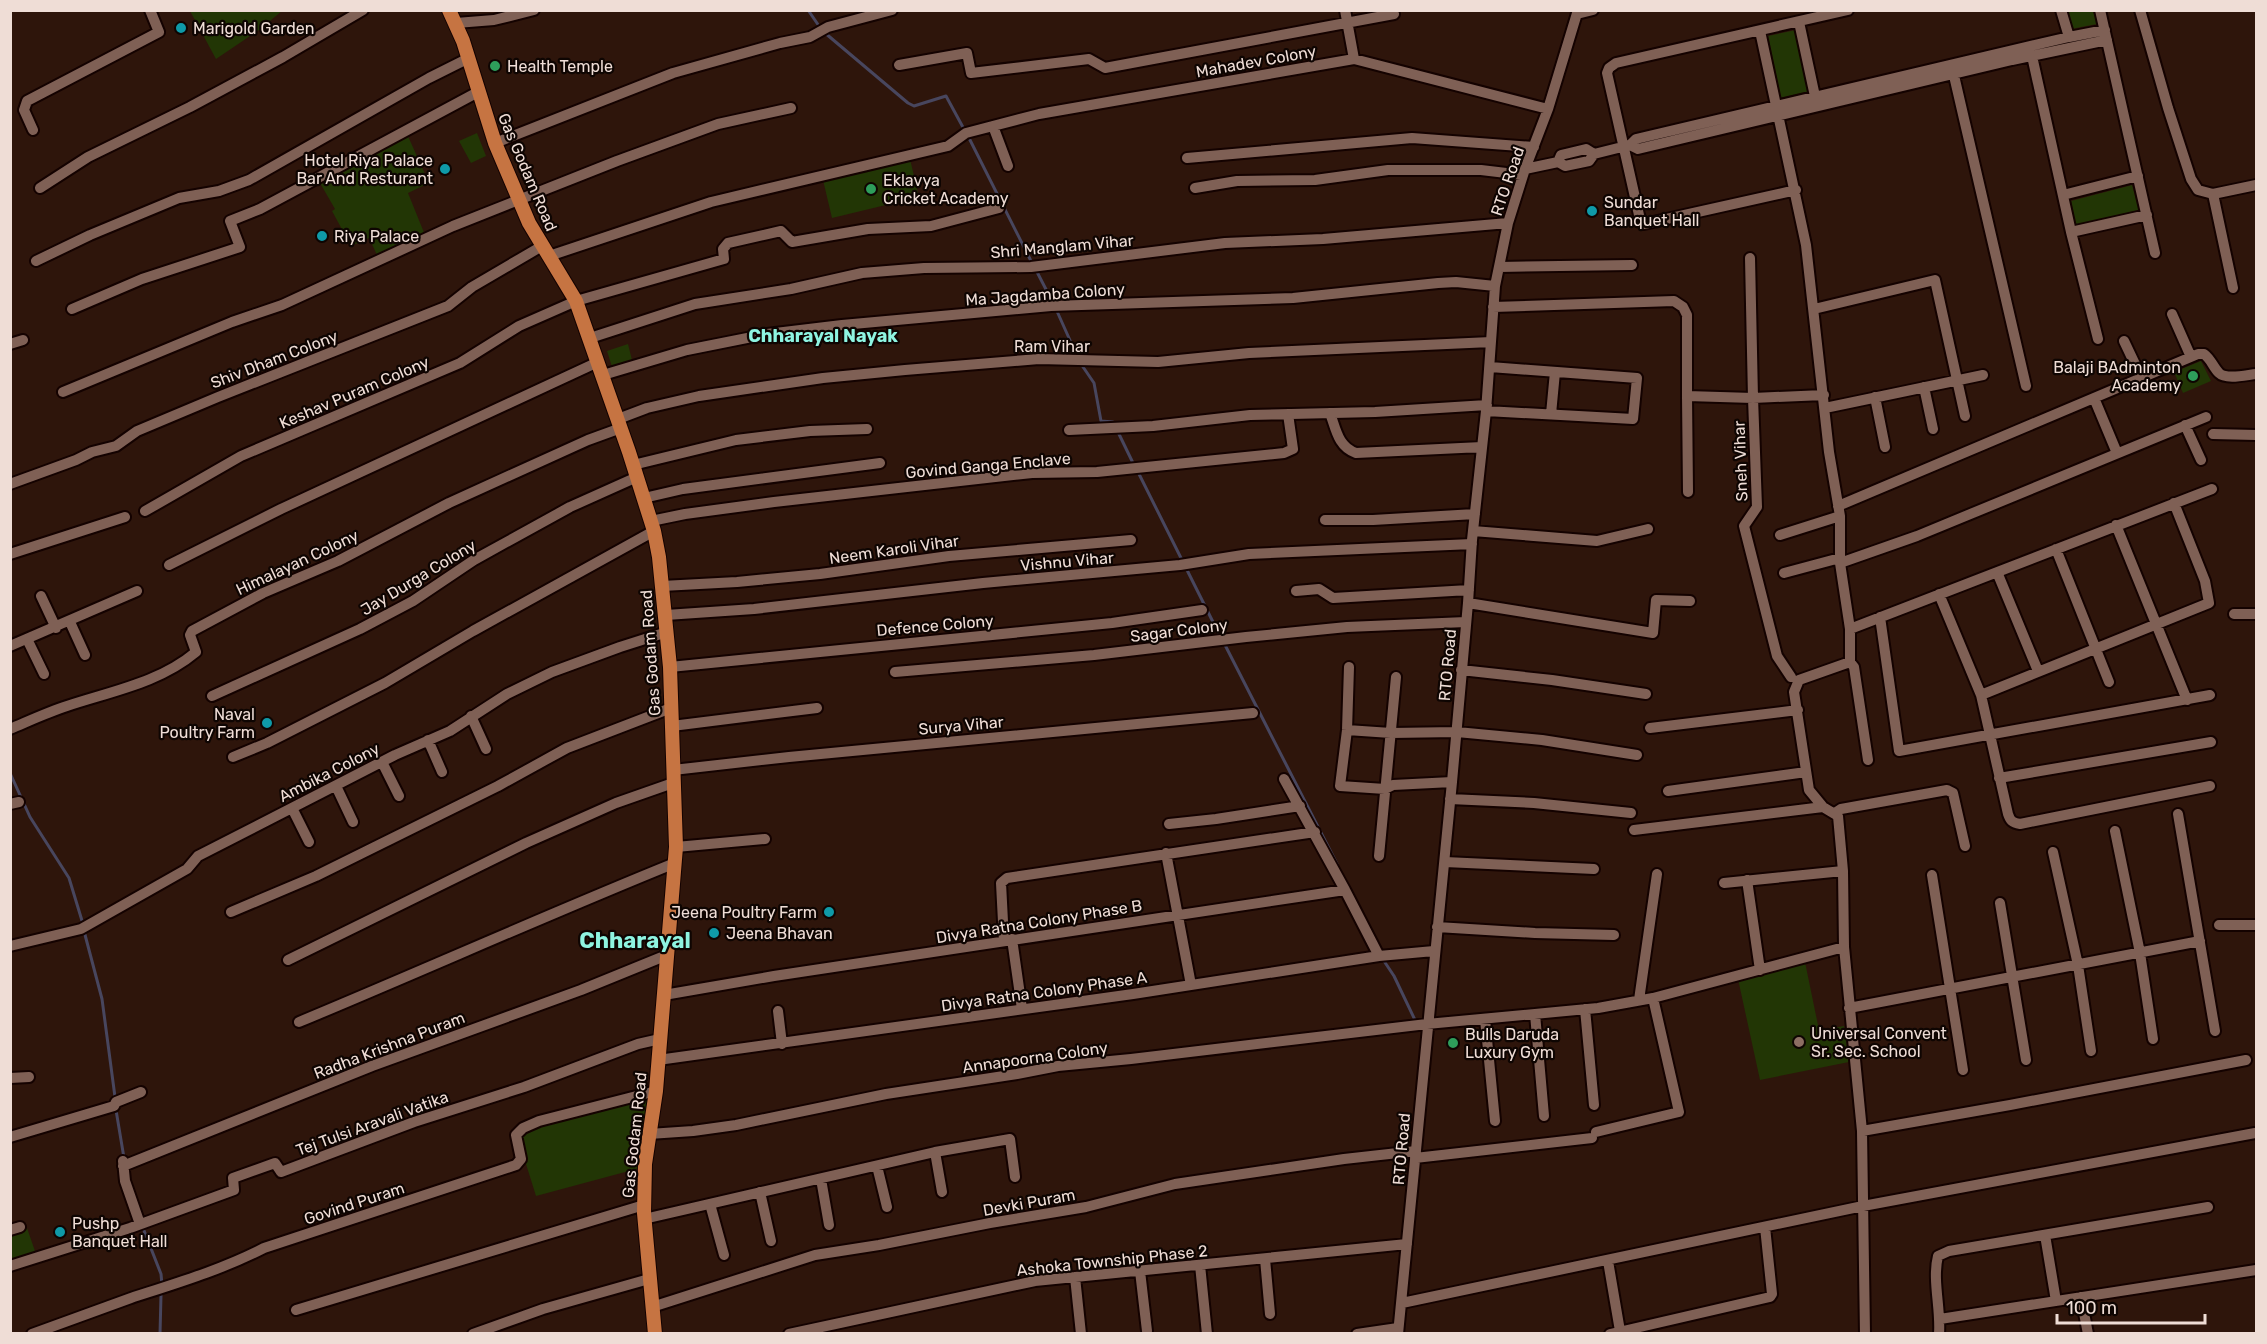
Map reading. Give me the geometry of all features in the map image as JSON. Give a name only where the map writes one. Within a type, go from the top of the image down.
[{"type":"main road","name":"Gas Godam Road","points":[[453,16],[469,58],[495,142],[520,201],[576,301],[620,423],[653,526],[666,615],[670,667],[676,847],[656,1091],[645,1164],[644,1219],[654,1334]]},
{"type":"street","points":[[33,129],[24,110],[27,101],[159,32],[150,10]]},
{"type":"street","points":[[40,188],[87,157],[190,107],[283,57],[363,10]]},
{"type":"street","points":[[453,16],[494,20],[534,10]]},
{"type":"street","points":[[495,142],[673,73],[780,43],[810,37],[828,27],[892,10]]},
{"type":"street","points":[[1345,10],[1353,59]]},
{"type":"street","points":[[1577,12],[1593,10]]},
{"type":"street","points":[[1796,190],[1644,224],[1639,215],[1627,146],[1608,73],[1609,68],[1616,63],[1760,31],[1800,18],[1848,10]]},
{"type":"street","points":[[2061,10],[2069,37]]},
{"type":"street","points":[[2100,10],[2155,253]]},
{"type":"street","points":[[2140,10],[2191,179],[2198,190],[2212,194],[2256,185]]},
{"type":"street","name":"RTO Road","points":[[1398,1331],[1434,951],[1445,862],[1473,531],[1490,367],[1495,286],[1508,224],[1524,172],[1548,109],[1577,12]]},
{"type":"street","points":[[899,65],[967,53],[971,74],[1089,59],[1105,68],[1394,14]]},
{"type":"street","points":[[1800,18],[1816,101]]},
{"type":"street","points":[[1760,31],[1806,245],[1839,511],[1840,561],[1850,629],[1850,662],[1854,667],[1868,760]]},
{"type":"street","points":[[1953,69],[2032,56],[2056,46],[2069,37],[2106,35]]},
{"type":"street","points":[[1195,188],[1238,181],[1316,180],[1388,170],[1524,172],[1558,162],[1565,166],[1574,158],[1589,161],[1594,154],[1627,146],[1638,149],[1778,110],[2106,35]]},
{"type":"street","points":[[2032,56],[2071,232],[2098,339]]},
{"type":"street","points":[[36,261],[90,235],[180,198],[219,191],[249,180],[429,78],[469,58]]},
{"type":"street","name":"Mahadev Colony","points":[[966,133],[1039,114],[1353,59],[1548,109]]},
{"type":"street","points":[[1953,69],[2026,386]]},
{"type":"street","points":[[72,309],[142,279],[240,247],[230,221],[270,203],[478,92]]},
{"type":"street","points":[[63,392],[232,322],[282,305],[453,226],[617,161],[718,124],[791,108]]},
{"type":"street","points":[[993,126],[1008,166]]},
{"type":"street","name":"Shiv Dham Colony","points":[[10,484],[92,452],[116,446],[137,431],[448,306],[472,287],[546,251],[711,202],[948,146],[966,133]]},
{"type":"street","points":[[1187,158],[1412,138],[1534,147]]},
{"type":"street","points":[[2063,195],[2138,176]]},
{"type":"street","points":[[2212,194],[2233,288]]},
{"type":"street","name":"Keshav Puram Colony","points":[[145,511],[241,456],[460,363],[519,326],[576,301],[724,259],[723,249],[728,243],[781,231],[792,242],[868,229],[931,226],[999,208]]},
{"type":"street","points":[[2071,232],[2147,215]]},
{"type":"street","name":"Shri Manglam Vihar","points":[[590,338],[695,304],[791,289],[862,273],[924,268],[1031,267],[1225,243],[1323,239],[1508,224]]},
{"type":"street","points":[[1750,258],[1753,398],[1824,394]]},
{"type":"street","points":[[1499,267],[1632,265]]},
{"type":"street","points":[[1814,309],[1935,280],[1959,380],[1965,416]]},
{"type":"street","name":"Ma Jagdamba Colony","points":[[169,565],[281,509],[601,368],[767,334],[842,325],[1051,306],[1293,298],[1456,282],[1495,286]]},
{"type":"street","points":[[1493,307],[1674,301],[1683,307],[1687,315],[1688,492]]},
{"type":"street","points":[[2172,314],[2191,357]]},
{"type":"street","points":[[10,344],[23,340]]},
{"type":"street","points":[[2124,341],[2142,379]]},
{"type":"street","name":"Ram Vihar","points":[[620,423],[647,408],[699,396],[824,378],[905,370],[1039,359],[1158,362],[1249,353],[1491,342]]},
{"type":"street","points":[[1780,535],[2191,357],[2204,354],[2218,372],[2225,376],[2256,374]]},
{"type":"street","points":[[1069,430],[1153,426],[1250,415],[1486,408],[1633,419],[1637,378],[1490,367]]},
{"type":"street","points":[[1551,414],[1555,372]]},
{"type":"street","points":[[1825,408],[1983,375]]},
{"type":"street","points":[[1924,387],[1933,429]]},
{"type":"street","name":"Sneh Vihar","points":[[1687,396],[1753,398],[1757,507],[1744,526],[1777,656],[1791,677]]},
{"type":"street","points":[[1875,397],[1885,447]]},
{"type":"street","points":[[2094,398],[2117,453]]},
{"type":"street","points":[[1330,413],[1341,444],[1356,453],[1482,447]]},
{"type":"street","name":"Govind Ganga Enclave","points":[[653,526],[686,514],[921,485],[1032,473],[1096,472],[1284,453],[1293,449],[1288,414]]},
{"type":"street","points":[[1784,573],[1840,561],[1917,536],[2206,417]]},
{"type":"street","name":"Himalayan Colony","points":[[10,729],[66,706],[130,687],[167,672],[196,652],[190,635],[192,631],[263,593],[338,561],[449,503],[588,440],[620,423]]},
{"type":"street","points":[[2185,425],[2200,460]]},
{"type":"street","name":"Jay Durga Colony","points":[[212,696],[360,629],[413,601],[474,560],[635,471],[736,440],[810,431],[867,429]]},
{"type":"street","points":[[2213,434],[2256,435]]},
{"type":"street","points":[[644,498],[683,489],[880,463]]},
{"type":"street","points":[[1850,629],[2212,489]]},
{"type":"street","points":[[1980,694],[2209,603],[2205,581],[2174,503]]},
{"type":"street","points":[[1325,520],[1374,520],[1475,514]]},
{"type":"street","points":[[10,554],[125,517]]},
{"type":"street","points":[[2116,525],[2187,700]]},
{"type":"street","points":[[233,757],[267,743],[385,683],[653,526]]},
{"type":"street","points":[[1473,531],[1597,541],[1648,530]]},
{"type":"street","name":"Neem Karoli Vihar","points":[[662,586],[820,574],[949,556],[1131,540]]},
{"type":"street","name":"Vishnu Vihar","points":[[666,615],[754,609],[983,583],[1180,566],[1249,554],[1472,544]]},
{"type":"street","points":[[2056,549],[2109,682]]},
{"type":"street","points":[[1996,572],[2038,671]]},
{"type":"street","points":[[1296,591],[1319,589],[1333,598],[1469,590]]},
{"type":"street","points":[[10,646],[70,622],[137,591]]},
{"type":"street","points":[[1939,594],[1980,694],[2009,819],[2020,824],[2210,786]]},
{"type":"street","points":[[41,596],[56,628]]},
{"type":"street","points":[[1468,603],[1653,633],[1656,600],[1690,601]]},
{"type":"street","name":"Defence Colony","points":[[670,667],[1112,623],[1202,610]]},
{"type":"street","points":[[2234,614],[2256,614]]},
{"type":"street","points":[[1880,617],[1899,751],[2210,696]]},
{"type":"street","points":[[70,622],[86,656]]},
{"type":"street","name":"Sagar Colony","points":[[895,672],[1094,655],[1347,627],[1466,622]]},
{"type":"street","name":"Ambika Colony","points":[[10,946],[81,928],[187,869],[198,856],[382,762],[450,731],[507,694],[552,672],[620,646],[667,632]]},
{"type":"street","points":[[27,639],[44,674]]},
{"type":"street","points":[[1850,662],[1798,680],[1794,692],[1809,790],[1822,807],[1838,816],[1843,871],[1844,947],[1862,1131],[1865,1334]]},
{"type":"street","points":[[1349,667],[1347,730],[1340,786],[1385,789],[1393,785],[1452,782]]},
{"type":"street","points":[[1461,670],[1646,694]]},
{"type":"street","points":[[1379,856],[1396,677]]},
{"type":"street","points":[[231,912],[315,876],[498,786],[567,748],[671,708]]},
{"type":"street","points":[[672,726],[817,708]]},
{"type":"street","points":[[1650,728],[1798,710]]},
{"type":"street","name":"Surya Vihar","points":[[288,960],[449,883],[526,843],[673,777],[811,754],[1253,713]]},
{"type":"street","points":[[471,716],[486,748]]},
{"type":"street","points":[[1347,730],[1391,733],[1457,732],[1542,740],[1636,755]]},
{"type":"street","points":[[428,740],[442,772]]},
{"type":"street","points":[[1999,778],[2211,742]]},
{"type":"street","points":[[382,762],[399,796]]},
{"type":"street","points":[[1668,791],[1806,772]]},
{"type":"street","points":[[1284,779],[1315,832],[1379,956]]},
{"type":"street","points":[[336,786],[353,822]]},
{"type":"street","points":[[1835,813],[1841,809],[1947,790],[1953,794],[1965,846]]},
{"type":"street","points":[[1450,799],[1534,803],[1630,813]]},
{"type":"street","points":[[1169,824],[1300,806]]},
{"type":"street","points":[[1634,830],[1822,807]]},
{"type":"street","points":[[292,808],[309,842]]},
{"type":"street","points":[[2178,814],[2215,1031]]},
{"type":"street","points":[[2115,831],[2140,953],[2153,1039]]},
{"type":"street","points":[[1022,1009],[1001,893],[1003,880],[1166,853],[1315,832]]},
{"type":"street","points":[[676,847],[765,839]]},
{"type":"street","points":[[2053,852],[2078,964],[2091,1051]]},
{"type":"street","points":[[1166,853],[1191,985]]},
{"type":"street","points":[[1445,862],[1594,869]]},
{"type":"street","points":[[298,1022],[675,863]]},
{"type":"street","points":[[1724,883],[1843,871]]},
{"type":"street","points":[[1639,1000],[1657,874]]},
{"type":"street","points":[[1932,875],[1963,1070]]},
{"type":"street","points":[[1747,880],[1760,970]]},
{"type":"street","name":"Divya Ratna Colony Phase B","points":[[664,995],[1008,940],[1345,890]]},
{"type":"street","points":[[2000,903],[2026,1060]]},
{"type":"street","points":[[2219,925],[2256,925]]},
{"type":"street","points":[[1437,927],[1614,935]]},
{"type":"street","points":[[1849,1008],[2200,941]]},
{"type":"street","name":"Annapoorna Colony","points":[[649,1134],[736,1125],[886,1094],[1034,1072],[1058,1066],[1427,1024],[1585,1009],[1653,998],[1844,947]]},
{"type":"street","name":"Divya Ratna Colony Phase A","points":[[658,1060],[783,1044],[1379,956],[1434,951]]},
{"type":"street","name":"Radha Krishna Puram","points":[[140,1224],[125,1181],[123,1162],[372,1066],[581,990],[667,955]]},
{"type":"street","name":"Devki Puram","points":[[652,1307],[815,1255],[1086,1207],[1175,1184],[1344,1159],[1415,1155],[1594,1135],[1679,1112],[1653,998]]},
{"type":"street","points":[[1585,1009],[1594,1105]]},
{"type":"street","points":[[778,1011],[783,1044]]},
{"type":"street","points":[[1535,1014],[1544,1116]]},
{"type":"street","points":[[1485,1019],[1495,1120]]},
{"type":"street","name":"Tej Tulsi Aravali Vatika","points":[[10,1266],[140,1224],[234,1190],[233,1178],[275,1163],[281,1172],[414,1122],[524,1086],[638,1044],[660,1040]]},
{"type":"street","points":[[1862,1131],[2246,1060]]},
{"type":"street","points":[[10,1078],[28,1077]]},
{"type":"street","name":"Govind Puram","points":[[32,1334],[231,1265],[275,1245],[516,1166],[521,1159],[516,1135],[523,1128],[539,1121],[656,1091]]},
{"type":"street","points":[[10,1137],[114,1106],[116,1102],[141,1092]]},
{"type":"street","points":[[1402,1303],[1863,1206],[2255,1133]]},
{"type":"street","points":[[644,1219],[935,1152],[1010,1138],[1015,1177]]},
{"type":"street","points":[[935,1152],[942,1192]]},
{"type":"street","points":[[877,1166],[887,1207]]},
{"type":"street","points":[[821,1179],[829,1225]]},
{"type":"street","points":[[760,1192],[771,1241]]},
{"type":"street","points":[[710,1204],[724,1255]]},
{"type":"street","points":[[296,1310],[335,1296],[390,1283],[644,1205]]},
{"type":"street","points":[[1939,1334],[1936,1265],[1938,1256],[1949,1251],[2208,1207]]},
{"type":"street","points":[[1608,1261],[1615,1332],[1770,1297],[1772,1294],[1765,1227]]},
{"type":"street","points":[[2045,1234],[2055,1301]]},
{"type":"street","name":"Ashoka Township Phase 2","points":[[789,1334],[1035,1281],[1407,1244]]},
{"type":"street","points":[[1265,1259],[1270,1314]]},
{"type":"street","points":[[1200,1265],[1207,1334]]},
{"type":"street","points":[[1940,1319],[2256,1270]]},
{"type":"street","points":[[1140,1271],[1147,1331]]},
{"type":"street","points":[[1075,1277],[1081,1334]]},
{"type":"street","points":[[473,1334],[543,1309],[649,1279]]},
{"type":"street","points":[[2081,1297],[2088,1334]]},
{"type":"street","points":[[1357,1334],[1398,1331]]},
{"type":"green space","points":[[190,11],[282,11],[259,30],[216,59]]},
{"type":"green space","points":[[2066,11],[2093,11],[2097,24],[2071,29]]},
{"type":"green space","points":[[1796,30],[1810,91],[1781,98],[1768,36]]},
{"type":"green space","points":[[477,133],[486,156],[471,163],[459,141]]},
{"type":"green space","points":[[407,134],[429,183],[408,193],[425,235],[378,257],[369,238],[351,246],[332,211],[335,209],[320,183]]},
{"type":"green space","name":"Eklavya Cricket Academy","points":[[910,159],[919,197],[832,218],[823,180]]},
{"type":"green space","points":[[2132,185],[2139,210],[2076,226],[2071,201]]},
{"type":"green space","points":[[628,344],[633,364],[613,370],[607,351]]},
{"type":"green space","name":"Balaji BAdminton Academy","points":[[2201,361],[2211,381],[2183,393],[2174,372]]},
{"type":"green space","name":"Universal Convent Sr. Sec. School","points":[[1805,962],[1819,1030],[1844,1026],[1849,1062],[1760,1080],[1738,979]]},
{"type":"green space","points":[[649,1097],[640,1168],[536,1196],[526,1164],[520,1133],[559,1118]]},
{"type":"green space","points":[[27,1228],[36,1254],[11,1263],[10,1234]]},
{"type":"waterway","points":[[808,10],[819,26]]},
{"type":"waterway","points":[[825,33],[908,103],[914,106],[946,96],[965,131]]},
{"type":"waterway","points":[[968,136],[1032,263]]},
{"type":"waterway","points":[[1036,270],[1052,301]]},
{"type":"waterway","points":[[1056,309],[1077,356]]},
{"type":"waterway","points":[[1081,364],[1094,383],[1101,421],[1113,422]]},
{"type":"waterway","points":[[1117,430],[1133,463]]},
{"type":"waterway","points":[[1138,472],[1182,560]]},
{"type":"waterway","points":[[1186,568],[1220,636]]},
{"type":"waterway","points":[[1224,643],[1337,864]]},
{"type":"waterway","points":[[10,773],[30,817],[69,878],[83,924]]},
{"type":"waterway","points":[[84,931],[102,999],[115,1097]]},
{"type":"waterway","points":[[1384,961],[1394,976],[1415,1020]]},
{"type":"waterway","points":[[116,1110],[124,1158]]},
{"type":"waterway","points":[[143,1228],[161,1274],[162,1285]]},
{"type":"waterway","points":[[160,1334],[161,1295]]},
{"type":"place","name":"Marigold Garden","points":[[181,28]]},
{"type":"place","name":"Health Temple","points":[[495,66]]},
{"type":"place","name":"Hotel Riya Palace Bar And Resturant","points":[[445,169]]},
{"type":"place","name":"Eklavya Cricket Academy","points":[[871,189]]},
{"type":"place","name":"Sundar Banquet Hall","points":[[1592,211]]},
{"type":"place","name":"Riya Palace","points":[[322,236]]},
{"type":"place","name":"Balaji BAdminton Academy","points":[[2193,376]]},
{"type":"place","name":"Naval Poultry Farm","points":[[267,723]]},
{"type":"place","name":"Jeena Poultry Farm","points":[[829,912]]},
{"type":"place","name":"Jeena Bhavan","points":[[714,933]]},
{"type":"place","name":"Universal Convent Sr. Sec. School","points":[[1799,1042]]},
{"type":"place","name":"Bulls Daruda Luxury Gym","points":[[1453,1043]]},
{"type":"place","name":"Pushp Banquet Hall","points":[[60,1232]]},
{"type":"district","name":"Chharayal Nayak","points":[[823,336]]},
{"type":"district","name":"Chharayal","points":[[635,940]]}]
